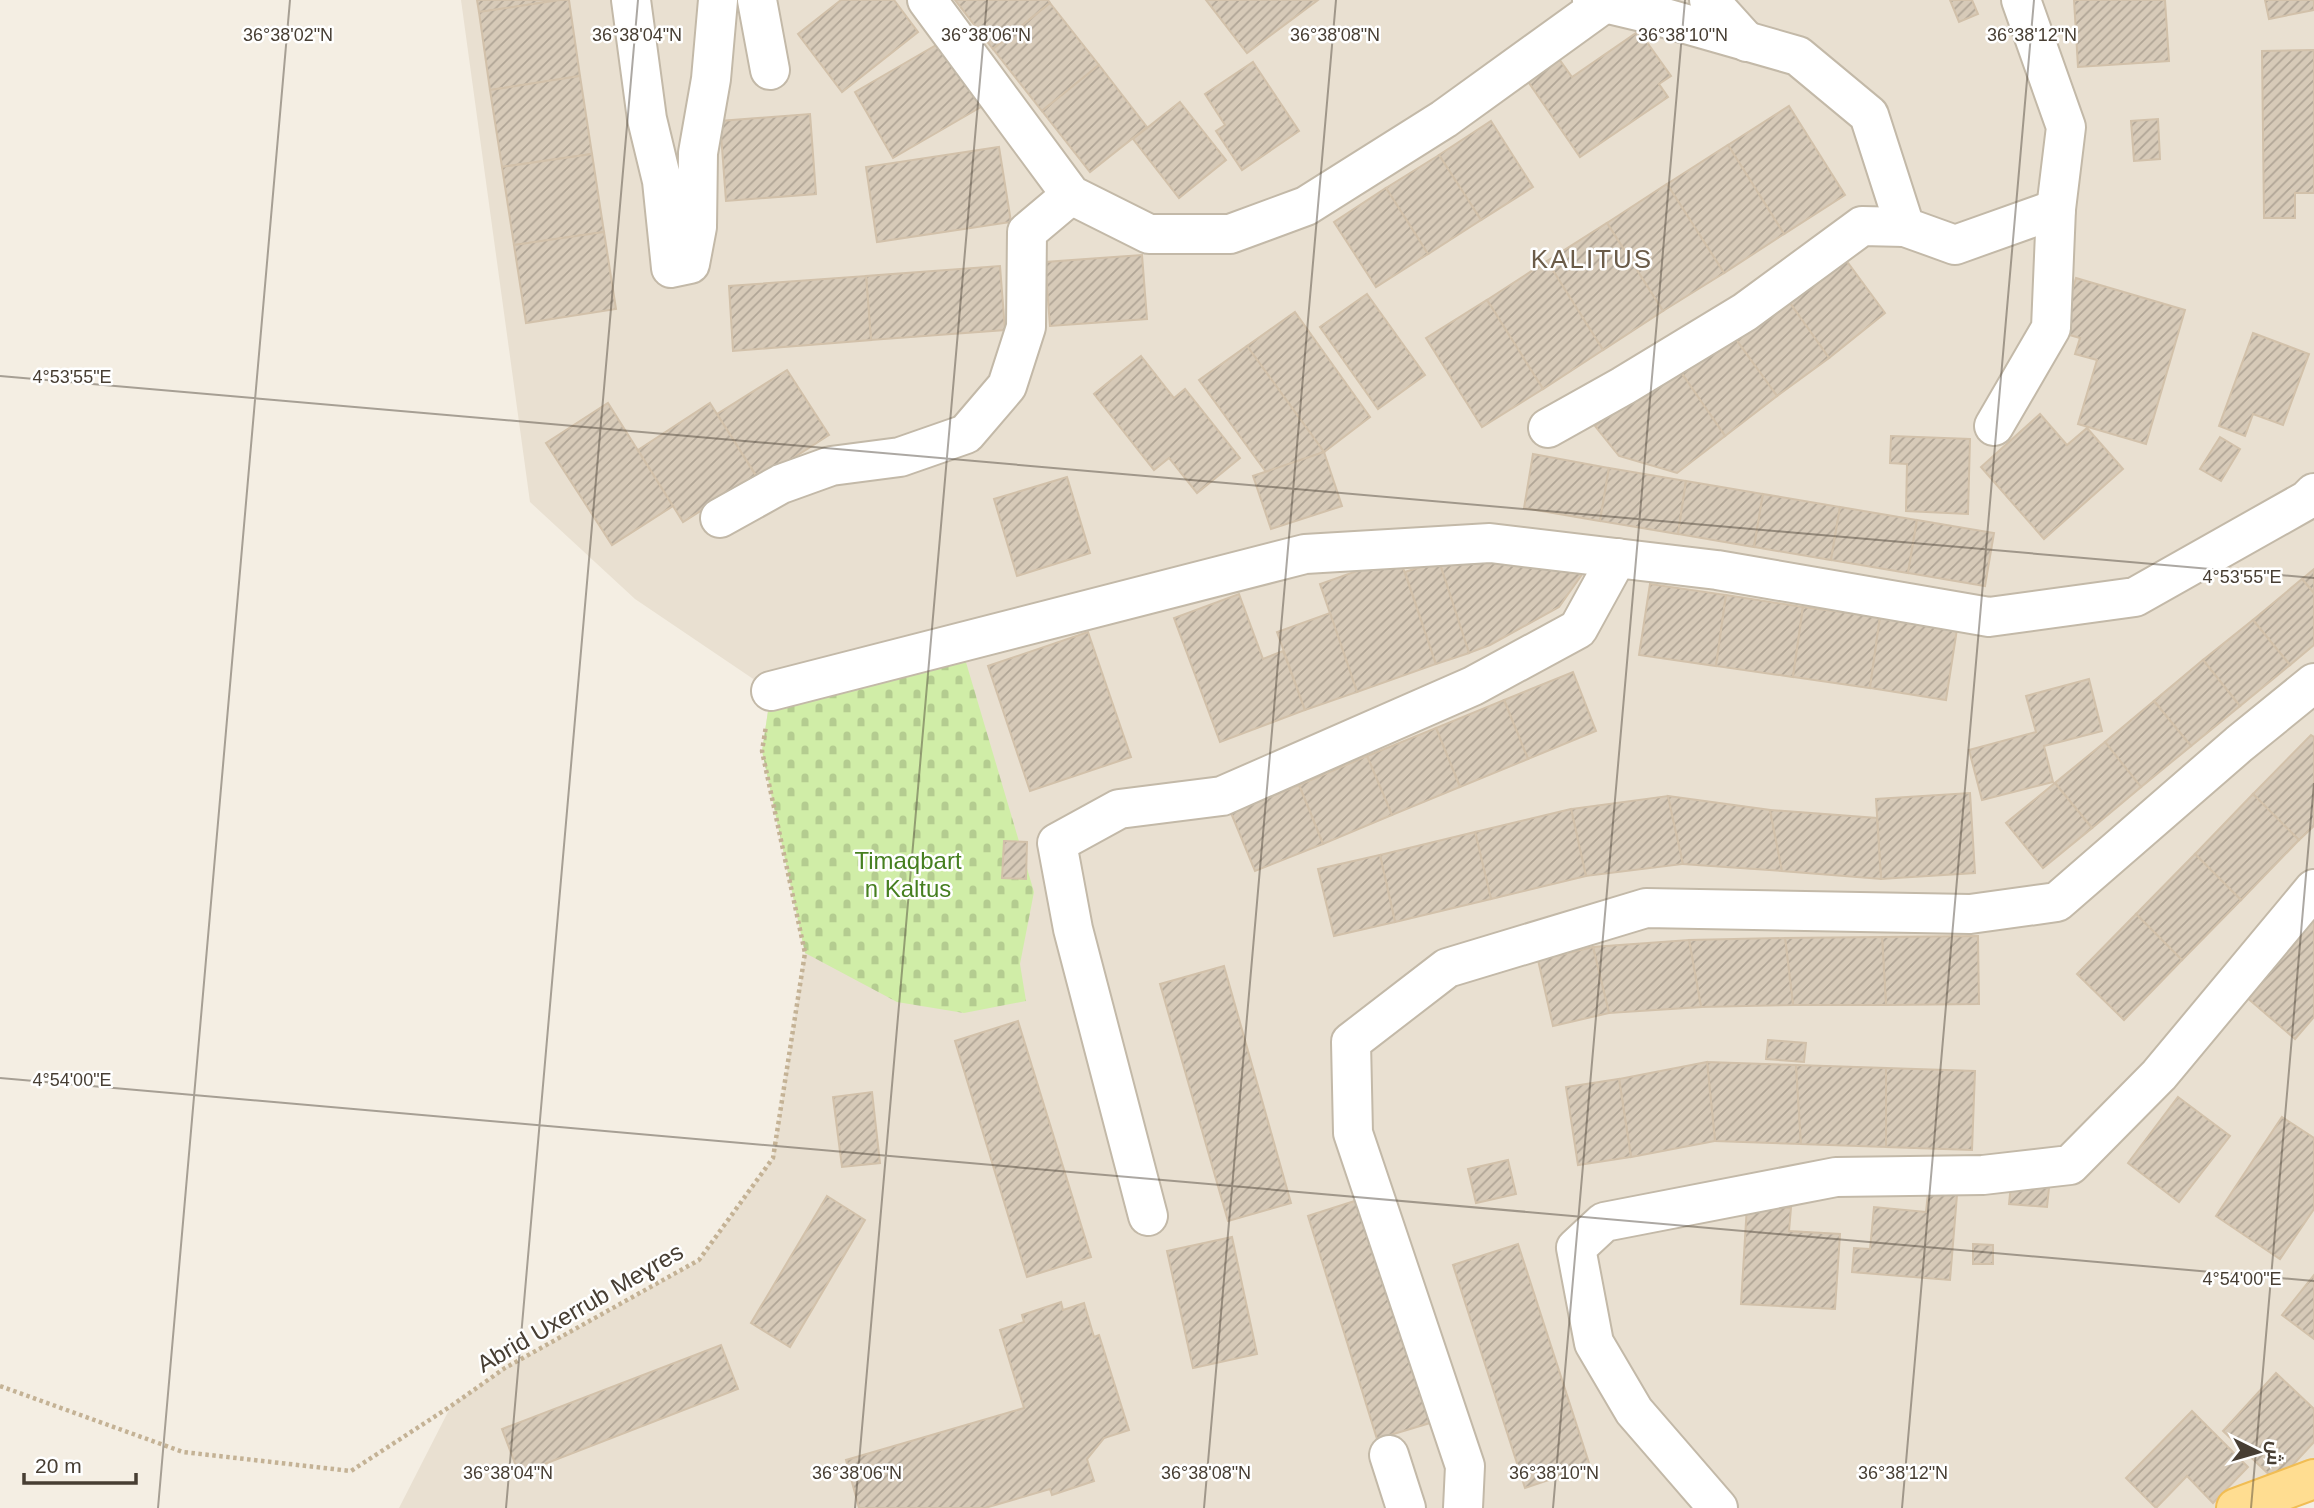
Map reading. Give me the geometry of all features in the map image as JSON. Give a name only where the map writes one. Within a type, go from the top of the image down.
[{"type":"main road","points":[[2236,1508],[2314,1479]]},
{"type":"street","points":[[631,0],[646,119],[662,181],[671,268],[690,264],[697,226],[698,153],[711,79],[718,0]]},
{"type":"street","points":[[757,0],[770,70]]},
{"type":"street","points":[[927,0],[1070,195],[1149,234],[1230,234],[1306,206],[1444,119],[1599,1],[1798,56],[1869,116],[1905,227]]},
{"type":"street","points":[[1709,0],[1747,41]]},
{"type":"street","points":[[1994,425],[2051,328],[2056,209],[2066,127],[2021,0]]},
{"type":"street","points":[[720,518],[781,484],[831,466],[900,457],[966,434],[1007,386],[1026,327],[1027,232],[1070,195]]},
{"type":"street","points":[[1548,428],[1745,312],[1861,226],[1905,227],[1955,246],[2056,209]]},
{"type":"street","points":[[771,691],[1305,554],[1490,543],[1717,570],[1989,617],[2135,597],[2307,500],[2314,493]]},
{"type":"street","points":[[1148,1216],[1073,929],[1056,844],[1119,809],[1222,796],[1473,686],[1578,629],[1617,558]]},
{"type":"street","points":[[1463,1508],[1465,1466],[1353,1132],[1351,1042],[1447,968],[1646,908],[1970,914],[2057,902],[2239,744],[2314,683]]},
{"type":"street","points":[[1718,1508],[1634,1411],[1594,1343],[1576,1248],[1604,1222],[1836,1177],[1983,1175],[2070,1165],[2159,1075],[2314,889]]},
{"type":"street","points":[[1389,1455],[1406,1508]]},
{"type":"path","name":"Abrid Uxerrub Meɣres","points":[[0,1386],[183,1452],[351,1471],[505,1368],[699,1261],[774,1158],[805,953],[762,751],[771,691]]},
{"type":"shaded area","points":[[461,0],[2314,0],[2314,1499],[2282,1508],[399,1508],[451,1406],[505,1368],[699,1261],[773,1158],[805,953],[762,751],[771,691],[635,599],[530,502]]},
{"type":"green space","name":"Timaqbart n Kaltus","points":[[960,642],[1034,892],[1020,964],[1026,1001],[964,1013],[897,1002],[805,953],[762,751],[771,691]]},
{"type":"building","points":[[477,0],[560,0],[479,12]]},
{"type":"building","points":[[569,0],[580,76],[490,90],[479,12]]},
{"type":"building","points":[[841,0],[894,0],[918,32],[842,92],[798,34]]},
{"type":"building","points":[[955,0],[1048,0],[1050,3],[993,49]]},
{"type":"building","points":[[1206,0],[1318,0],[1247,53]]},
{"type":"building","points":[[1950,0],[1972,0],[1978,14],[1959,22]]},
{"type":"building","points":[[2074,0],[2165,0],[2169,61],[2078,67]]},
{"type":"building","points":[[2265,0],[2314,0],[2314,10],[2269,19]]},
{"type":"building","points":[[1050,3],[1099,65],[1042,111],[993,49]]},
{"type":"building","points":[[1639,31],[1671,76],[1659,84],[1668,97],[1580,157],[1518,67],[1549,45],[1572,77]]},
{"type":"building","points":[[943,41],[981,107],[893,158],[855,92]]},
{"type":"building","points":[[2314,50],[2314,193],[2295,193],[2295,218],[2264,218],[2262,51]]},
{"type":"building","points":[[1253,62],[1299,131],[1242,170],[1216,131],[1225,125],[1205,94]]},
{"type":"building","points":[[1099,65],[1147,127],[1090,172],[1042,111]]},
{"type":"building","points":[[580,76],[592,154],[502,167],[490,90]]},
{"type":"building","points":[[1180,102],[1226,160],[1179,198],[1133,139]]},
{"type":"building","points":[[1789,106],[1845,195],[1784,234],[1728,145]]},
{"type":"building","points":[[810,114],[816,194],[726,201],[720,121]]},
{"type":"building","points":[[2158,119],[2160,159],[2134,161],[2131,121]]},
{"type":"building","points":[[1491,121],[1533,187],[1481,220],[1439,155]]},
{"type":"building","points":[[1728,145],[1784,234],[1724,273],[1667,184]]},
{"type":"building","points":[[999,147],[1011,222],[877,242],[866,167]]},
{"type":"building","points":[[592,154],[604,232],[514,245],[502,167]]},
{"type":"building","points":[[1439,155],[1481,220],[1428,254],[1386,188]]},
{"type":"building","points":[[1667,184],[1724,273],[1663,311],[1607,223]]},
{"type":"building","points":[[1386,188],[1428,254],[1376,287],[1334,222]]},
{"type":"building","points":[[1607,223],[1663,311],[1603,350],[1547,261]]},
{"type":"building","points":[[604,232],[616,309],[526,323],[514,245]]},
{"type":"building","points":[[1142,255],[1147,319],[1050,326],[1045,262]]},
{"type":"building","points":[[1843,256],[1885,313],[1829,358],[1785,296]]},
{"type":"building","points":[[1547,261],[1603,350],[1543,389],[1487,300]]},
{"type":"building","points":[[1000,266],[1005,330],[871,340],[866,276]]},
{"type":"building","points":[[866,276],[871,340],[733,351],[729,286]]},
{"type":"building","points":[[2076,278],[2185,310],[2146,444],[2078,424],[2097,360],[2075,354],[2080,338],[2059,332]]},
{"type":"building","points":[[1367,294],[1425,375],[1378,409],[1320,327]]},
{"type":"building","points":[[1785,296],[1829,358],[1777,396],[1732,334]]},
{"type":"building","points":[[1487,300],[1543,389],[1482,427],[1426,338]]},
{"type":"building","points":[[1295,312],[1370,417],[1324,452],[1247,346]]},
{"type":"building","points":[[2253,333],[2309,354],[2283,425],[2253,414],[2245,436],[2219,426]]},
{"type":"building","points":[[1732,334],[1777,396],[1725,436],[1678,368]]},
{"type":"building","points":[[1247,346],[1324,452],[1266,472],[1199,380]]},
{"type":"building","points":[[1141,356],[1174,398],[1185,389],[1240,458],[1197,493],[1169,458],[1154,470],[1094,394]]},
{"type":"building","points":[[1678,368],[1725,436],[1677,473],[1619,456],[1595,426]]},
{"type":"building","points":[[787,370],[829,435],[759,480],[717,414]]},
{"type":"building","points":[[608,403],[673,506],[612,545],[546,443]]},
{"type":"building","points":[[710,403],[756,476],[683,522],[638,450]]},
{"type":"building","points":[[2040,414],[2067,445],[2087,428],[2123,469],[2044,539],[1981,467]]},
{"type":"building","points":[[1891,436],[1970,439],[1968,514],[1906,511],[1907,464],[1890,463]]},
{"type":"building","points":[[2220,437],[2240,449],[2221,481],[2200,469]]},
{"type":"building","points":[[1324,452],[1342,506],[1271,529],[1253,476]]},
{"type":"building","points":[[1533,454],[1609,468],[1600,521],[1524,508]]},
{"type":"building","points":[[1609,468],[1686,481],[1678,534],[1600,521]]},
{"type":"building","points":[[1067,477],[1090,553],[1017,576],[994,499]]},
{"type":"building","points":[[1686,481],[1763,494],[1754,547],[1678,534]]},
{"type":"building","points":[[1763,494],[1840,507],[1831,560],[1754,547]]},
{"type":"building","points":[[1840,507],[1917,520],[1908,573],[1831,560]]},
{"type":"building","points":[[1917,520],[1994,533],[1985,586],[1908,573]]},
{"type":"building","points":[[1460,554],[1583,573],[1559,607],[1490,645],[1469,653],[1439,561]]},
{"type":"building","points":[[1399,556],[1436,664],[1357,692],[1320,584]]},
{"type":"building","points":[[1439,561],[1469,653],[1436,664],[1405,572]]},
{"type":"building","points":[[2314,569],[2314,593],[2302,579]]},
{"type":"building","points":[[2302,579],[2314,593],[2314,645],[2290,665],[2253,620]]},
{"type":"building","points":[[1650,584],[1726,595],[1716,666],[1639,655]]},
{"type":"building","points":[[1239,594],[1263,659],[1283,651],[1305,710],[1220,742],[1174,618]]},
{"type":"building","points":[[1726,595],[1803,607],[1793,677],[1716,666]]},
{"type":"building","points":[[1803,607],[1880,617],[1870,688],[1793,677]]},
{"type":"building","points":[[1330,613],[1357,692],[1305,710],[1277,632]]},
{"type":"building","points":[[1880,617],[1957,629],[1946,700],[1870,688]]},
{"type":"building","points":[[2253,620],[2290,665],[2240,706],[2203,660]]},
{"type":"building","points":[[1088,632],[1131,757],[1030,791],[988,666]]},
{"type":"building","points":[[2203,660],[2240,706],[2191,746],[2154,701]]},
{"type":"building","points":[[1573,672],[1596,731],[1528,759],[1504,700]]},
{"type":"building","points":[[2089,679],[2102,731],[2044,746],[2053,782],[1982,800],[1969,750],[2036,732],[2026,696]]},
{"type":"building","points":[[1504,700],[1528,759],[1460,787],[1436,728]]},
{"type":"building","points":[[2154,701],[2191,746],[2141,787],[2105,742]]},
{"type":"building","points":[[1436,728],[1460,787],[1392,815],[1367,756]]},
{"type":"building","points":[[2311,735],[2314,737],[2314,826],[2299,840],[2253,794]]},
{"type":"building","points":[[2105,742],[2141,787],[2092,828],[2055,783]]},
{"type":"building","points":[[1367,756],[1392,815],[1323,844],[1299,785]]},
{"type":"building","points":[[2055,783],[2092,828],[2043,868],[2006,823]]},
{"type":"building","points":[[1299,785],[1323,844],[1255,871],[1231,813]]},
{"type":"building","points":[[1970,793],[1975,873],[1881,879],[1876,799]]},
{"type":"building","points":[[2253,794],[2299,840],[2241,900],[2195,854]]},
{"type":"building","points":[[1668,796],[1683,864],[1586,876],[1571,809]]},
{"type":"building","points":[[1668,796],[1770,810],[1782,871],[1683,864]]},
{"type":"building","points":[[1571,809],[1586,876],[1491,899],[1475,832]]},
{"type":"building","points":[[1770,810],[1877,818],[1881,879],[1782,871]]},
{"type":"building","points":[[1475,832],[1491,899],[1395,922],[1380,855]]},
{"type":"building","points":[[1004,841],[1027,842],[1026,879],[1002,878]]},
{"type":"building","points":[[2195,854],[2241,900],[2182,960],[2136,914]]},
{"type":"building","points":[[1380,855],[1395,922],[1334,936],[1318,869]]},
{"type":"building","points":[[2314,900],[2314,1017],[2295,1039],[2238,990]]},
{"type":"building","points":[[2136,914],[2182,960],[2124,1020],[2077,974]]},
{"type":"building","points":[[1978,936],[1979,1004],[1886,1005],[1882,937]]},
{"type":"building","points":[[1882,937],[1886,1005],[1793,1005],[1785,938]]},
{"type":"building","points":[[1785,938],[1793,1005],[1701,1007],[1689,940]]},
{"type":"building","points":[[1689,940],[1701,1007],[1609,1013],[1593,947]]},
{"type":"building","points":[[1593,947],[1609,1013],[1553,1026],[1538,960]]},
{"type":"building","points":[[1224,966],[1291,1203],[1228,1221],[1160,984]]},
{"type":"building","points":[[1018,1021],[1091,1257],[1027,1277],[955,1041]]},
{"type":"building","points":[[1768,1040],[1806,1043],[1804,1062],[1766,1059]]},
{"type":"building","points":[[1707,1062],[1796,1065],[1801,1144],[1715,1141]]},
{"type":"building","points":[[1707,1062],[1715,1141],[1631,1157],[1619,1079]]},
{"type":"building","points":[[1796,1065],[1886,1068],[1886,1147],[1801,1144]]},
{"type":"building","points":[[1886,1068],[1975,1071],[1972,1150],[1886,1147]]},
{"type":"building","points":[[1619,1079],[1631,1157],[1578,1165],[1566,1087]]},
{"type":"building","points":[[872,1092],[880,1163],[842,1167],[833,1097]]},
{"type":"building","points":[[2178,1097],[2230,1136],[2179,1202],[2128,1163]]},
{"type":"building","points":[[2282,1117],[2314,1138],[2314,1209],[2280,1259],[2216,1216]]},
{"type":"building","points":[[1508,1160],[1516,1194],[1476,1203],[1468,1169]]},
{"type":"building","points":[[2011,1184],[2049,1188],[2047,1207],[2009,1204]]},
{"type":"building","points":[[1928,1193],[1957,1195],[1950,1280],[1852,1272],[1854,1248],[1870,1249],[1874,1207],[1926,1212]]},
{"type":"building","points":[[827,1196],[865,1220],[790,1347],[751,1323]]},
{"type":"building","points":[[1370,1196],[1440,1420],[1377,1439],[1308,1216]]},
{"type":"building","points":[[1747,1205],[1791,1208],[1789,1231],[1840,1234],[1835,1309],[1741,1304]]},
{"type":"building","points":[[1232,1237],[1257,1354],[1193,1368],[1167,1251]]},
{"type":"building","points":[[1518,1244],[1590,1466],[1525,1488],[1453,1265]]},
{"type":"building","points":[[1973,1244],[1993,1245],[1993,1264],[1973,1264]]},
{"type":"building","points":[[2314,1275],[2314,1339],[2282,1315]]},
{"type":"building","points":[[1061,1302],[1063,1310],[1084,1303],[1094,1337],[1099,1335],[1129,1430],[1104,1438],[1087,1459],[1094,1481],[1052,1495],[1050,1489],[985,1508],[859,1508],[846,1460],[1024,1408],[1000,1330],[1024,1322],[1022,1315]]},
{"type":"building","points":[[721,1345],[738,1389],[519,1474],[502,1429]]},
{"type":"building","points":[[2276,1373],[2314,1409],[2314,1442],[2277,1482],[2223,1431]]},
{"type":"building","points":[[2192,1411],[2248,1467],[2213,1503],[2187,1476],[2156,1508],[2126,1478]]},
{"type":"district","name":"KALITUS","points":[[1592,259]]}]
